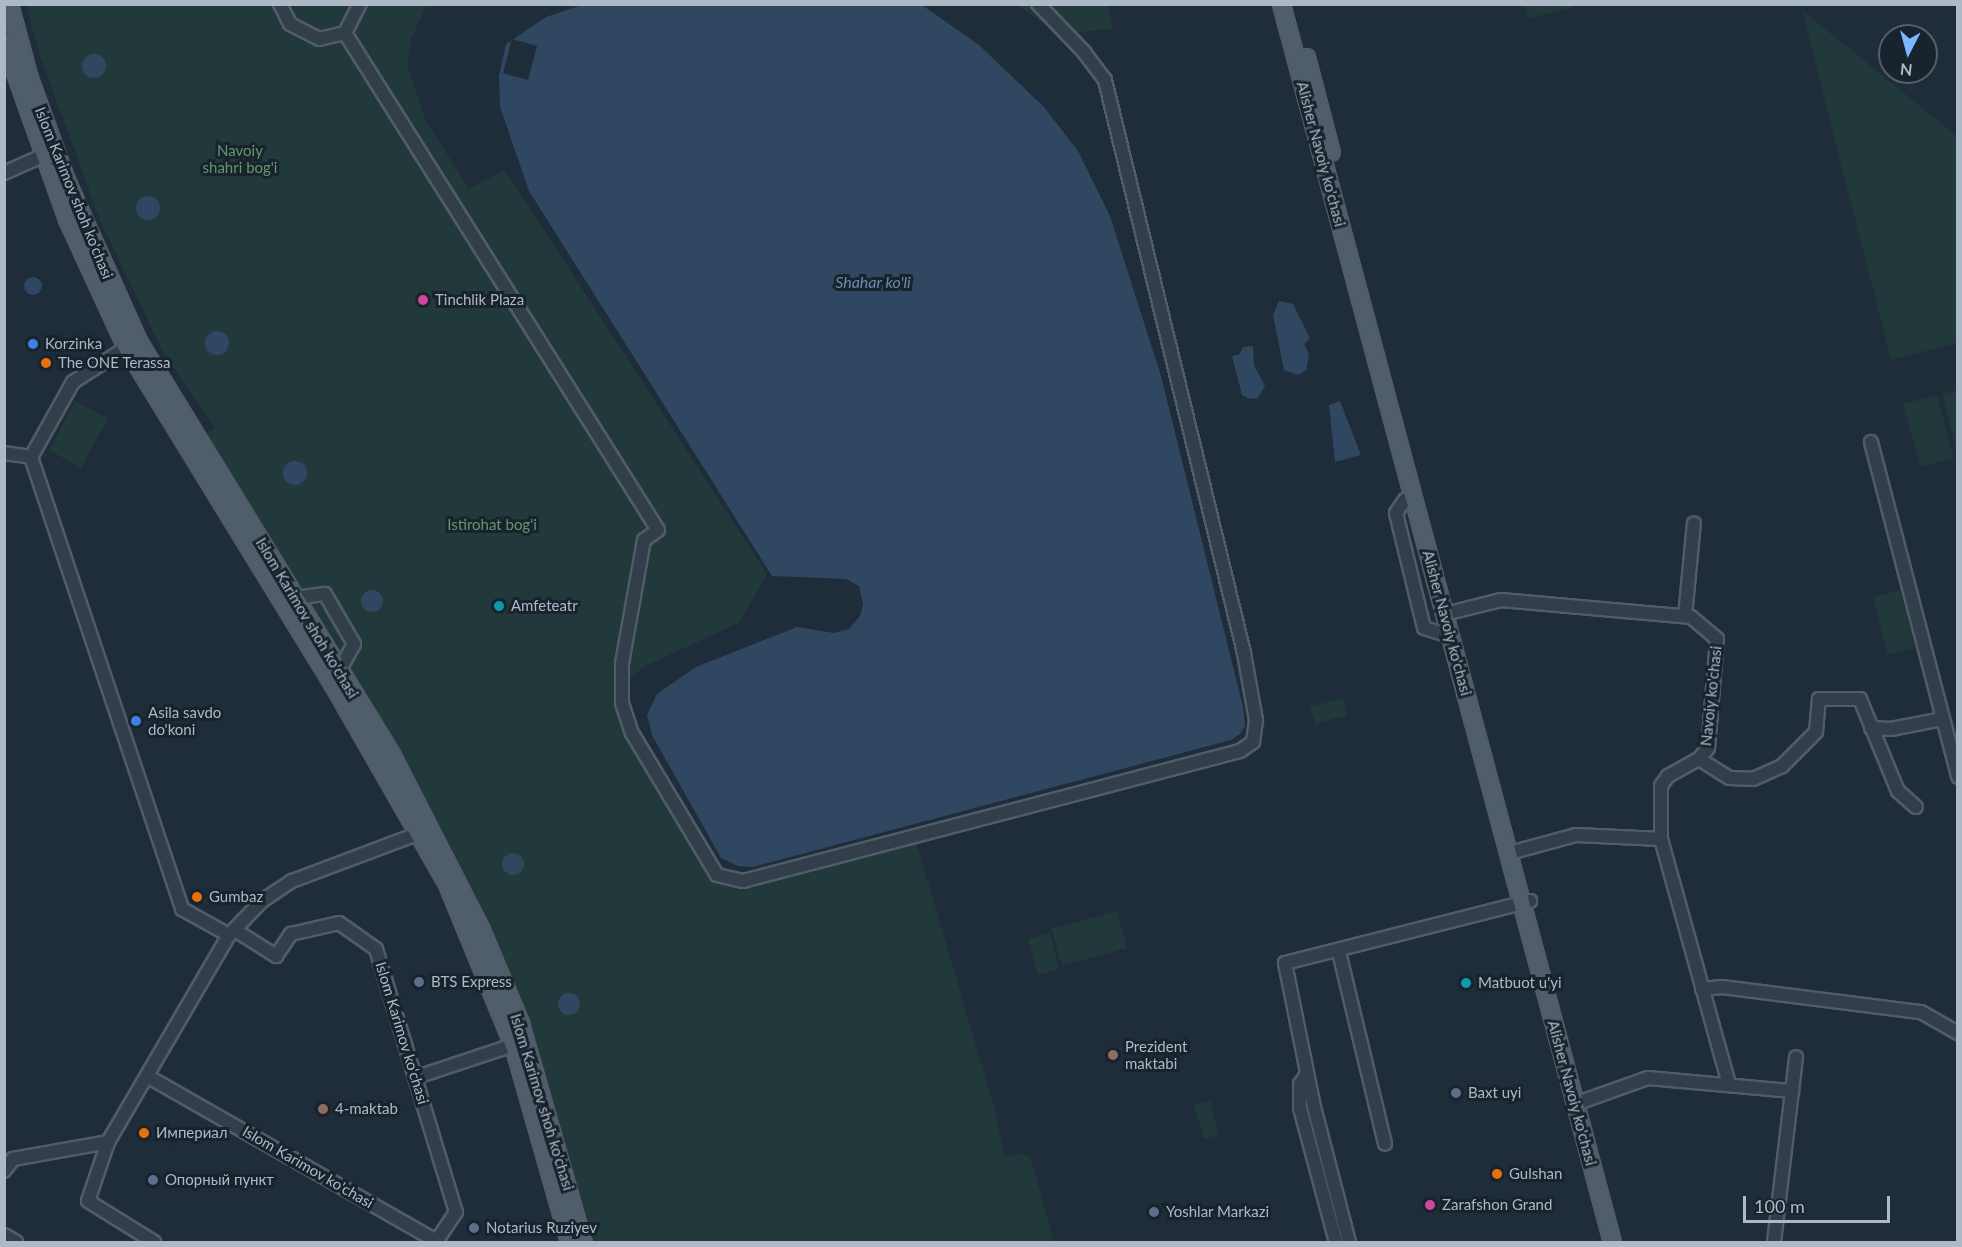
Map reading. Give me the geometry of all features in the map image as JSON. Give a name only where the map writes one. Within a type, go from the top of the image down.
[{"type":"main road","name":"Islom Karimov shoh ko'chasi","points":[[9,4],[67,219],[132,344],[336,677],[490,950],[520,1023],[583,1242]]},
{"type":"main road","name":"Alisher Navoiy ko'chasi","points":[[1286,5],[1579,1102],[1621,1242]]},
{"type":"main road","name":"Islom Karimov shoh ko'chasi","points":[[4,42],[49,153]]},
{"type":"main road","name":"Alisher Navoiy ko'chasi","points":[[1403,440],[1414,497],[1517,851],[1526,902]]},
{"type":"main road","name":"Islom Karimov shoh ko'chasi","points":[[424,831],[513,1045],[569,1242]]},
{"type":"main road","name":"Alisher Navoiy ko'chasi","points":[[1579,1102],[1611,1242]]},
{"type":"street","points":[[280,4],[290,24],[304,34],[319,39],[345,33],[360,4]]},
{"type":"street","points":[[345,33],[658,530],[644,540],[622,663],[622,703],[633,733],[717,875],[743,881],[1240,751],[1253,742],[1256,720],[1244,653],[1105,81],[1085,53],[1038,4]]},
{"type":"street","points":[[4,173],[49,153]]},
{"type":"street","points":[[132,344],[73,382],[31,457],[182,909],[232,932]]},
{"type":"street","points":[[1871,442],[1958,777]]},
{"type":"street","points":[[4,453],[31,457]]},
{"type":"street","points":[[1414,497],[1405,500],[1396,513],[1424,628],[1452,624],[1501,600],[1685,616],[1694,523]]},
{"type":"street","points":[[289,599],[325,594],[354,644],[336,677]]},
{"type":"street","name":"Navoiy ko'chasi","points":[[1685,616],[1717,639],[1708,748],[1699,759],[1729,778],[1753,779],[1782,766],[1816,732],[1820,699],[1860,699],[1871,728]]},
{"type":"street","points":[[1916,807],[1898,791],[1871,728],[1891,729],[1943,719]]},
{"type":"street","points":[[1699,759],[1668,776],[1661,786],[1660,838],[1729,1085]]},
{"type":"street","points":[[154,1242],[88,1202],[108,1142],[232,932],[262,901],[292,881],[424,831]]},
{"type":"street","points":[[1517,851],[1576,835],[1660,838]]},
{"type":"street","points":[[1349,1242],[1307,1074],[1285,963],[1339,952],[1526,902]]},
{"type":"street","name":"Islom Karimov ko‘chasi","points":[[232,932],[276,956],[291,934],[339,923],[376,949],[417,1077],[456,1212],[437,1242]]},
{"type":"street","points":[[1339,952],[1385,1144]]},
{"type":"street","points":[[1702,989],[1722,987],[1921,1012],[1958,1033]]},
{"type":"street","points":[[417,1077],[513,1045]]},
{"type":"street","points":[[1774,1242],[1796,1057]]},
{"type":"street","points":[[1307,1074],[1300,1083],[1300,1108],[1336,1242]]},
{"type":"street","name":"Islom Karimov ko'chasi","points":[[147,1076],[437,1242]]},
{"type":"street","points":[[1579,1102],[1648,1078],[1792,1091]]},
{"type":"street","points":[[4,1171],[13,1159],[108,1142]]},
{"type":"street","points":[[4,1234],[16,1242]]},
{"type":"green space","name":"Istirohat bog'i","points":[[26,5],[427,5],[412,37],[407,64],[425,119],[469,189],[505,170],[767,574],[739,623],[643,667],[616,690],[617,702],[649,772],[710,876],[718,883],[735,885],[916,841],[996,1114],[1004,1157],[1021,1153],[1031,1159],[1054,1242],[594,1242],[528,1014],[419,787],[200,438],[215,428],[164,354],[100,220],[39,53]]},
{"type":"green space","points":[[1018,5],[1107,5],[1113,29],[1058,34]]},
{"type":"green space","points":[[1525,5],[1572,5],[1573,8],[1529,18]]},
{"type":"green space","points":[[1802,10],[1878,72],[1878,84],[1893,84],[1957,136],[1957,343],[1891,360]]},
{"type":"green space","points":[[1958,390],[1957,452],[1942,394]]},
{"type":"green space","points":[[1937,395],[1954,458],[1920,467],[1903,404]]},
{"type":"green space","points":[[75,401],[108,418],[81,468],[49,450]]},
{"type":"green space","points":[[1900,590],[1915,648],[1888,655],[1873,597]]},
{"type":"green space","points":[[1343,698],[1347,715],[1315,724],[1310,707]]},
{"type":"green space","points":[[1117,911],[1127,948],[1062,966],[1051,929]]},
{"type":"green space","points":[[1050,933],[1059,969],[1038,975],[1028,939]]},
{"type":"green space","points":[[1210,1101],[1219,1135],[1204,1139],[1194,1105]]},
{"type":"water","name":"Shahar ko'li","points":[[582,5],[922,5],[979,45],[1044,107],[1078,151],[1110,216],[1161,376],[1243,707],[1245,726],[1240,734],[1231,740],[753,867],[738,866],[721,858],[652,735],[647,715],[657,694],[696,667],[797,627],[834,633],[849,629],[860,616],[863,604],[859,586],[846,579],[772,576],[529,191],[500,107],[499,76],[506,44],[546,17]]},
{"type":"water","points":[[94,54],[102,58],[106,66],[102,74],[94,78],[86,74],[82,66],[86,58]]},
{"type":"water","points":[[148,196],[153,197],[159,203],[159,213],[153,219],[148,220],[143,219],[137,213],[136,208],[137,203],[143,197]]},
{"type":"water","points":[[33,277],[39,280],[42,286],[39,292],[33,295],[27,292],[24,286],[27,280]]},
{"type":"water","points":[[1279,301],[1293,304],[1310,338],[1304,344],[1309,354],[1306,370],[1298,375],[1284,370],[1273,315]]},
{"type":"water","points":[[217,331],[222,332],[228,338],[228,348],[222,354],[217,355],[212,354],[206,348],[205,343],[206,338],[212,332]]},
{"type":"water","points":[[1253,346],[1254,365],[1265,386],[1258,398],[1250,399],[1242,395],[1232,356],[1240,354],[1243,347]]},
{"type":"water","points":[[1340,401],[1361,455],[1335,462],[1329,405]]},
{"type":"water","points":[[295,461],[303,465],[307,473],[303,481],[295,485],[287,481],[283,473],[287,465]]},
{"type":"water","points":[[372,590],[380,593],[383,601],[380,609],[372,612],[364,609],[361,601],[364,593]]},
{"type":"water","points":[[513,853],[521,856],[524,864],[521,872],[513,875],[505,872],[502,864],[505,856]]},
{"type":"water","points":[[569,993],[577,996],[580,1004],[577,1012],[569,1015],[561,1012],[558,1004],[561,996]]},
{"type":"pier","points":[[512,39],[537,46],[528,80],[503,73]]},
{"type":"place","name":"Tinchlik Plaza","points":[[423,300]]},
{"type":"place","name":"Korzinka","points":[[33,344]]},
{"type":"place","name":"The ONE Terassa","points":[[46,363]]},
{"type":"place","name":"Amfeteatr","points":[[499,606]]},
{"type":"place","name":"Asila savdo do'koni","points":[[136,721]]},
{"type":"place","name":"Gumbaz","points":[[197,897]]},
{"type":"place","name":"BTS Express","points":[[419,982]]},
{"type":"place","name":"Matbuot u'yi","points":[[1466,983]]},
{"type":"place","name":"Prezident maktabi","points":[[1113,1055]]},
{"type":"place","name":"Baxt uyi","points":[[1456,1093]]},
{"type":"place","name":"4-maktab","points":[[323,1109]]},
{"type":"place","name":"Империал","points":[[144,1133]]},
{"type":"place","name":"Gulshan","points":[[1497,1174]]},
{"type":"place","name":"Опорный пункт","points":[[153,1180]]},
{"type":"place","name":"Zarafshon Grand","points":[[1430,1205]]},
{"type":"place","name":"Yoshlar Markazi","points":[[1154,1212]]},
{"type":"place","name":"Notarius Ruziyev","points":[[474,1228]]},
{"type":"park label","name":"Navoiy shahri bog'i","points":[[240,158]]}]
